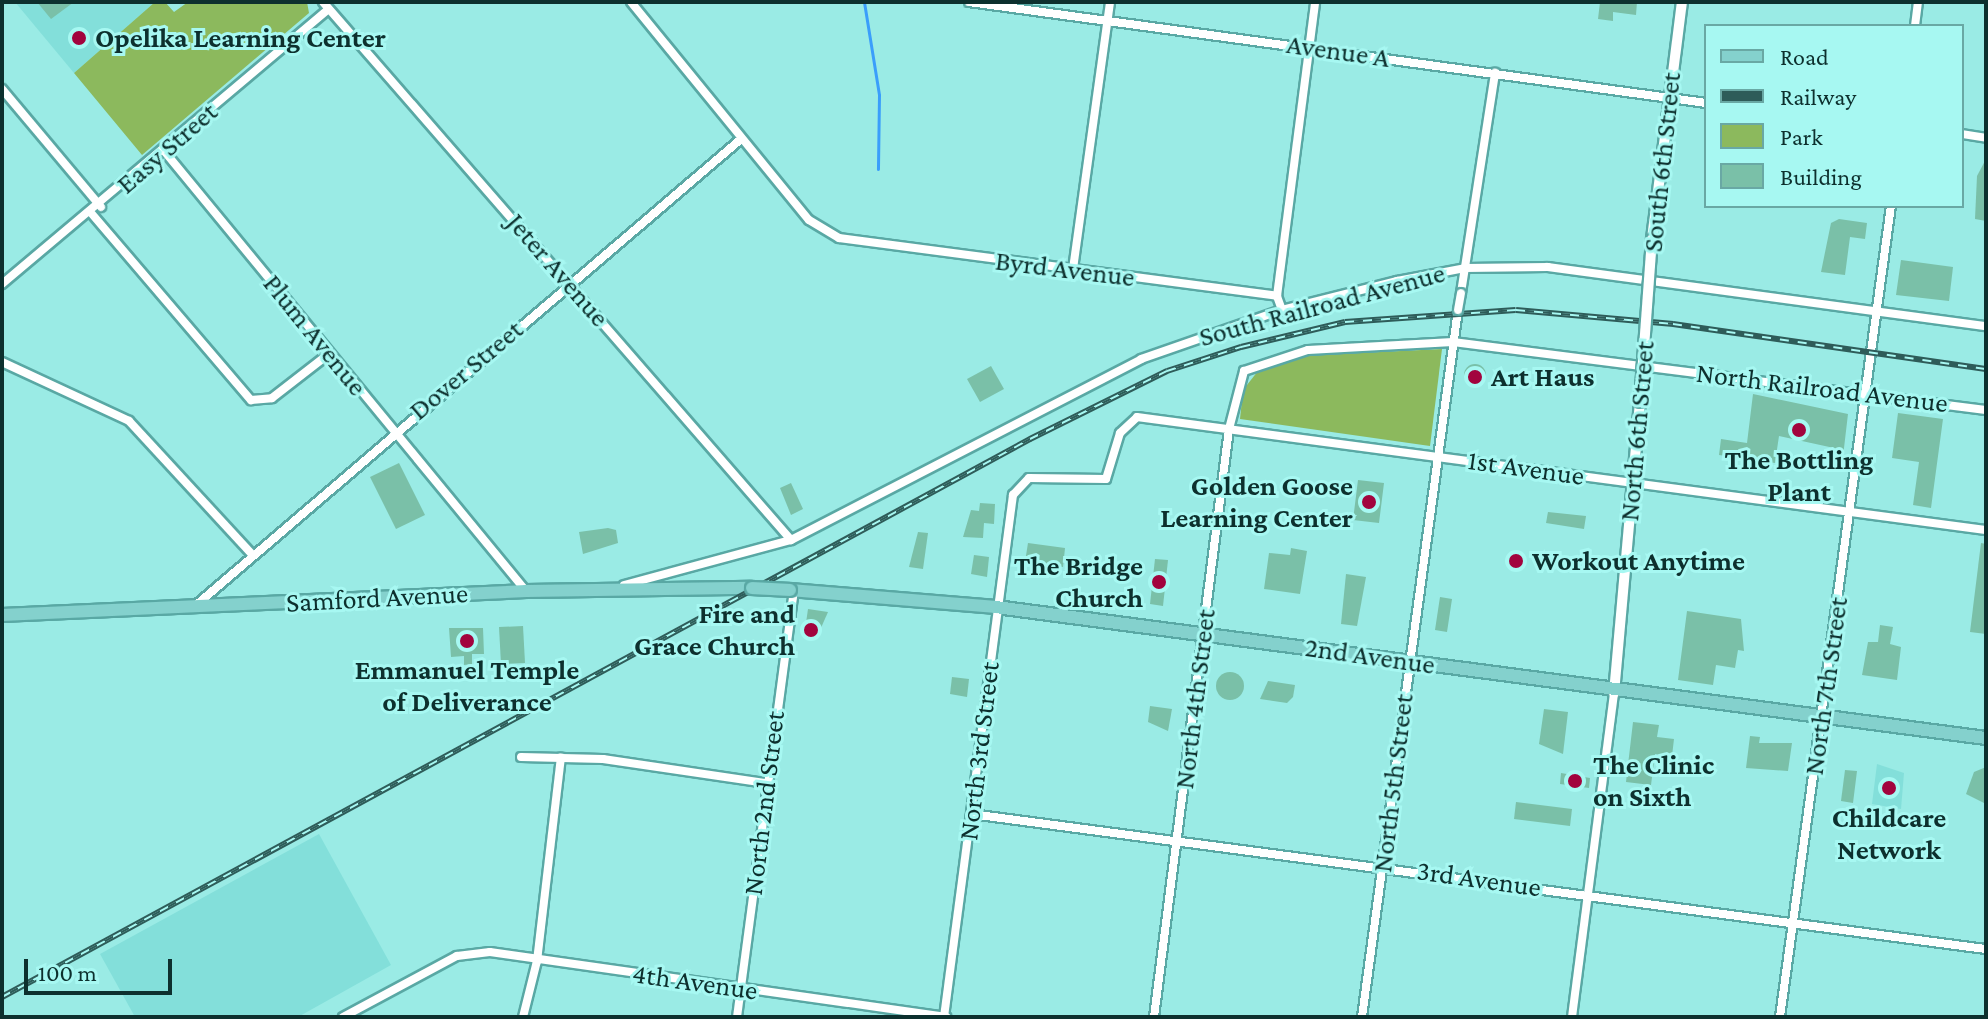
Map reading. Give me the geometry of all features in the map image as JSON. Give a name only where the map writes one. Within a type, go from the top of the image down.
[{"type":"main road","name":"2nd Avenue","points":[[752,588],[996,607],[1409,660],[1614,693],[1986,738]]},
{"type":"main road","name":"Samford Avenue","points":[[2,615],[526,591],[752,588]]},
{"type":"street","points":[[631,2],[741,139]]},
{"type":"street","name":"Avenue A","points":[[969,2],[1704,103]]},
{"type":"street","points":[[1073,269],[1110,2]]},
{"type":"street","points":[[1282,310],[1277,296],[1315,2]]},
{"type":"street","name":"South 6th Street","points":[[1646,322],[1667,96],[1682,2]]},
{"type":"street","points":[[1915,24],[1918,2]]},
{"type":"street","name":"Easy Street","points":[[2,284],[101,207],[326,6]]},
{"type":"street","name":"Jeter Avenue","points":[[326,6],[791,540]]},
{"type":"street","name":"North 5th Street","points":[[1362,1017],[1453,338],[1495,73]]},
{"type":"street","points":[[2,89],[101,207]]},
{"type":"street","points":[[1964,134],[1986,138]]},
{"type":"street","name":"Byrd Avenue","points":[[741,139],[809,220],[839,238],[1277,296]]},
{"type":"street","name":"Dover Street","points":[[194,607],[251,553],[741,139]]},
{"type":"street","name":"Plum Avenue","points":[[165,152],[526,591]]},
{"type":"street","name":"North 7th Street","points":[[1780,1017],[1891,208]]},
{"type":"street","points":[[92,214],[251,400],[272,398],[330,353]]},
{"type":"street","name":"South Railroad Avenue","points":[[612,588],[791,540],[1098,378],[1282,310],[1465,268],[1548,267],[1986,326]]},
{"type":"street","name":"North 6th Street","points":[[1572,1017],[1614,693],[1646,322]]},
{"type":"street","name":"North Railroad Avenue","points":[[1237,381],[1253,364],[1308,350],[1453,338],[1986,410]]},
{"type":"street","points":[[2,362],[129,421],[251,553]]},
{"type":"street","name":"North 4th Street","points":[[1154,1017],[1237,381]]},
{"type":"street","name":"1st Avenue","points":[[1017,485],[1029,478],[1106,479],[1126,423],[1149,416],[1986,530]]},
{"type":"street","name":"North 3rd Street","points":[[945,1017],[996,607],[1017,485]]},
{"type":"street","name":"North 2nd Street","points":[[737,1017],[792,590]]},
{"type":"street","points":[[521,757],[561,757],[766,783]]},
{"type":"street","points":[[523,1017],[537,961],[561,757]]},
{"type":"street","name":"3rd Avenue","points":[[971,814],[1382,866],[1986,949]]},
{"type":"street","name":"4th Avenue","points":[[343,1017],[457,956],[490,952],[945,1017]]},
{"type":"shaded area","name":"Opelika Learning Center","points":[[15,2],[155,2],[74,73]]},
{"type":"shaded area","name":"Childcare Network","points":[[1877,764],[1904,773],[1901,809],[1872,804]]},
{"type":"shaded area","points":[[319,834],[391,965],[298,1017],[135,1017],[100,954]]},
{"type":"green space","points":[[155,2],[165,2],[174,12],[188,2],[307,2],[309,13],[142,155],[74,73]]},
{"type":"green space","points":[[1442,349],[1430,446],[1240,419],[1243,390],[1258,371],[1298,356]]},
{"type":"building","name":"Opelika Learning Center","points":[[37,2],[74,2],[51,19]]},
{"type":"building","points":[[1600,2],[1637,2],[1636,15],[1613,12],[1613,21],[1598,19]]},
{"type":"building","points":[[1986,159],[1986,221],[1975,219],[1977,176]]},
{"type":"building","points":[[1839,219],[1867,223],[1865,239],[1850,237],[1845,275],[1821,272],[1831,223]]},
{"type":"building","points":[[1901,260],[1953,267],[1949,301],[1896,295]]},
{"type":"building","name":"Art Haus","points":[[1475,364],[1483,367],[1486,375],[1483,383],[1475,386],[1467,383],[1464,375],[1467,367]]},
{"type":"building","points":[[991,366],[1004,389],[980,402],[967,379]]},
{"type":"building","name":"The Bottling Plant","points":[[1753,394],[1848,414],[1842,465],[1832,464],[1834,448],[1779,436],[1775,463],[1719,455],[1721,439],[1747,443]]},
{"type":"building","points":[[1898,413],[1943,419],[1931,508],[1913,505],[1919,462],[1892,458]]},
{"type":"building","points":[[399,463],[425,515],[396,529],[370,477]]},
{"type":"building","name":"Golden Goose Learning Center","points":[[1358,480],[1384,483],[1379,523],[1353,520]]},
{"type":"building","points":[[791,483],[803,509],[791,515],[780,488]]},
{"type":"building","points":[[980,503],[995,504],[994,524],[984,523],[983,538],[963,537],[971,510],[979,511]]},
{"type":"building","points":[[1548,512],[1586,516],[1584,529],[1546,523]]},
{"type":"building","points":[[608,528],[616,530],[618,543],[583,554],[579,532]]},
{"type":"building","points":[[918,532],[928,533],[923,569],[909,567]]},
{"type":"building","points":[[1028,543],[1065,548],[1063,567],[1025,562]]},
{"type":"building","points":[[1981,543],[1986,544],[1986,634],[1970,632]]},
{"type":"building","points":[[1291,548],[1307,551],[1300,594],[1264,589],[1269,553],[1290,555]]},
{"type":"building","points":[[974,555],[989,557],[987,577],[971,574]]},
{"type":"building","name":"The Bridge Church","points":[[1155,559],[1168,560],[1163,606],[1150,604]]},
{"type":"building","points":[[1346,574],[1366,577],[1357,626],[1341,624]]},
{"type":"building","points":[[1440,597],[1452,599],[1447,632],[1435,630]]},
{"type":"building","name":"Fire and Grace Church","points":[[808,609],[828,612],[816,639],[804,637]]},
{"type":"building","points":[[1687,611],[1741,619],[1744,651],[1738,650],[1735,668],[1716,665],[1713,685],[1678,680]]},
{"type":"building","points":[[1880,625],[1893,627],[1890,644],[1901,647],[1897,680],[1862,675],[1868,642],[1878,642]]},
{"type":"building","points":[[523,626],[525,663],[501,664],[499,627]]},
{"type":"building","name":"Emmanuel Temple of Deliverance","points":[[449,628],[483,628],[484,654],[472,654],[472,664],[464,665],[464,656],[451,657]]},
{"type":"building","points":[[1230,672],[1240,676],[1244,686],[1240,696],[1230,700],[1220,696],[1216,686],[1220,676]]},
{"type":"building","points":[[952,677],[969,679],[967,697],[950,694]]},
{"type":"building","points":[[1268,681],[1295,685],[1293,697],[1287,703],[1260,699]]},
{"type":"building","points":[[1150,706],[1172,709],[1168,731],[1148,722]]},
{"type":"building","points":[[1544,709],[1568,712],[1563,754],[1539,744]]},
{"type":"building","points":[[1633,722],[1659,725],[1657,737],[1674,739],[1672,756],[1655,754],[1651,785],[1626,782]]},
{"type":"building","points":[[1750,736],[1760,737],[1759,743],[1792,743],[1788,771],[1746,768]]},
{"type":"building","points":[[1986,767],[1986,804],[1966,794],[1974,772]]},
{"type":"building","points":[[1845,770],[1857,771],[1853,803],[1841,801]]},
{"type":"building","name":"The Clinic on Sixth","points":[[1561,773],[1590,778],[1589,788],[1560,784]]},
{"type":"building","points":[[1516,802],[1572,809],[1570,826],[1514,819]]},
{"type":"waterway","points":[[864,2],[879,95],[878,169]]},
{"type":"railway","points":[[2,997],[1030,439],[1167,371],[1241,347],[1345,322],[1516,310],[1673,324],[1986,369]]},
{"type":"place","name":"Opelika Learning Center","points":[[79,38]]},
{"type":"place","name":"Art Haus","points":[[1475,377]]},
{"type":"place","name":"The Bottling Plant","points":[[1799,430]]},
{"type":"place","name":"Golden Goose Learning Center","points":[[1369,502]]},
{"type":"place","name":"Workout Anytime","points":[[1516,561]]},
{"type":"place","name":"The Bridge Church","points":[[1159,582]]},
{"type":"place","name":"Fire and Grace Church","points":[[811,630]]},
{"type":"place","name":"Emmanuel Temple of Deliverance","points":[[467,641]]},
{"type":"place","name":"The Clinic on Sixth","points":[[1575,781]]},
{"type":"place","name":"Childcare Network","points":[[1889,788]]}]
